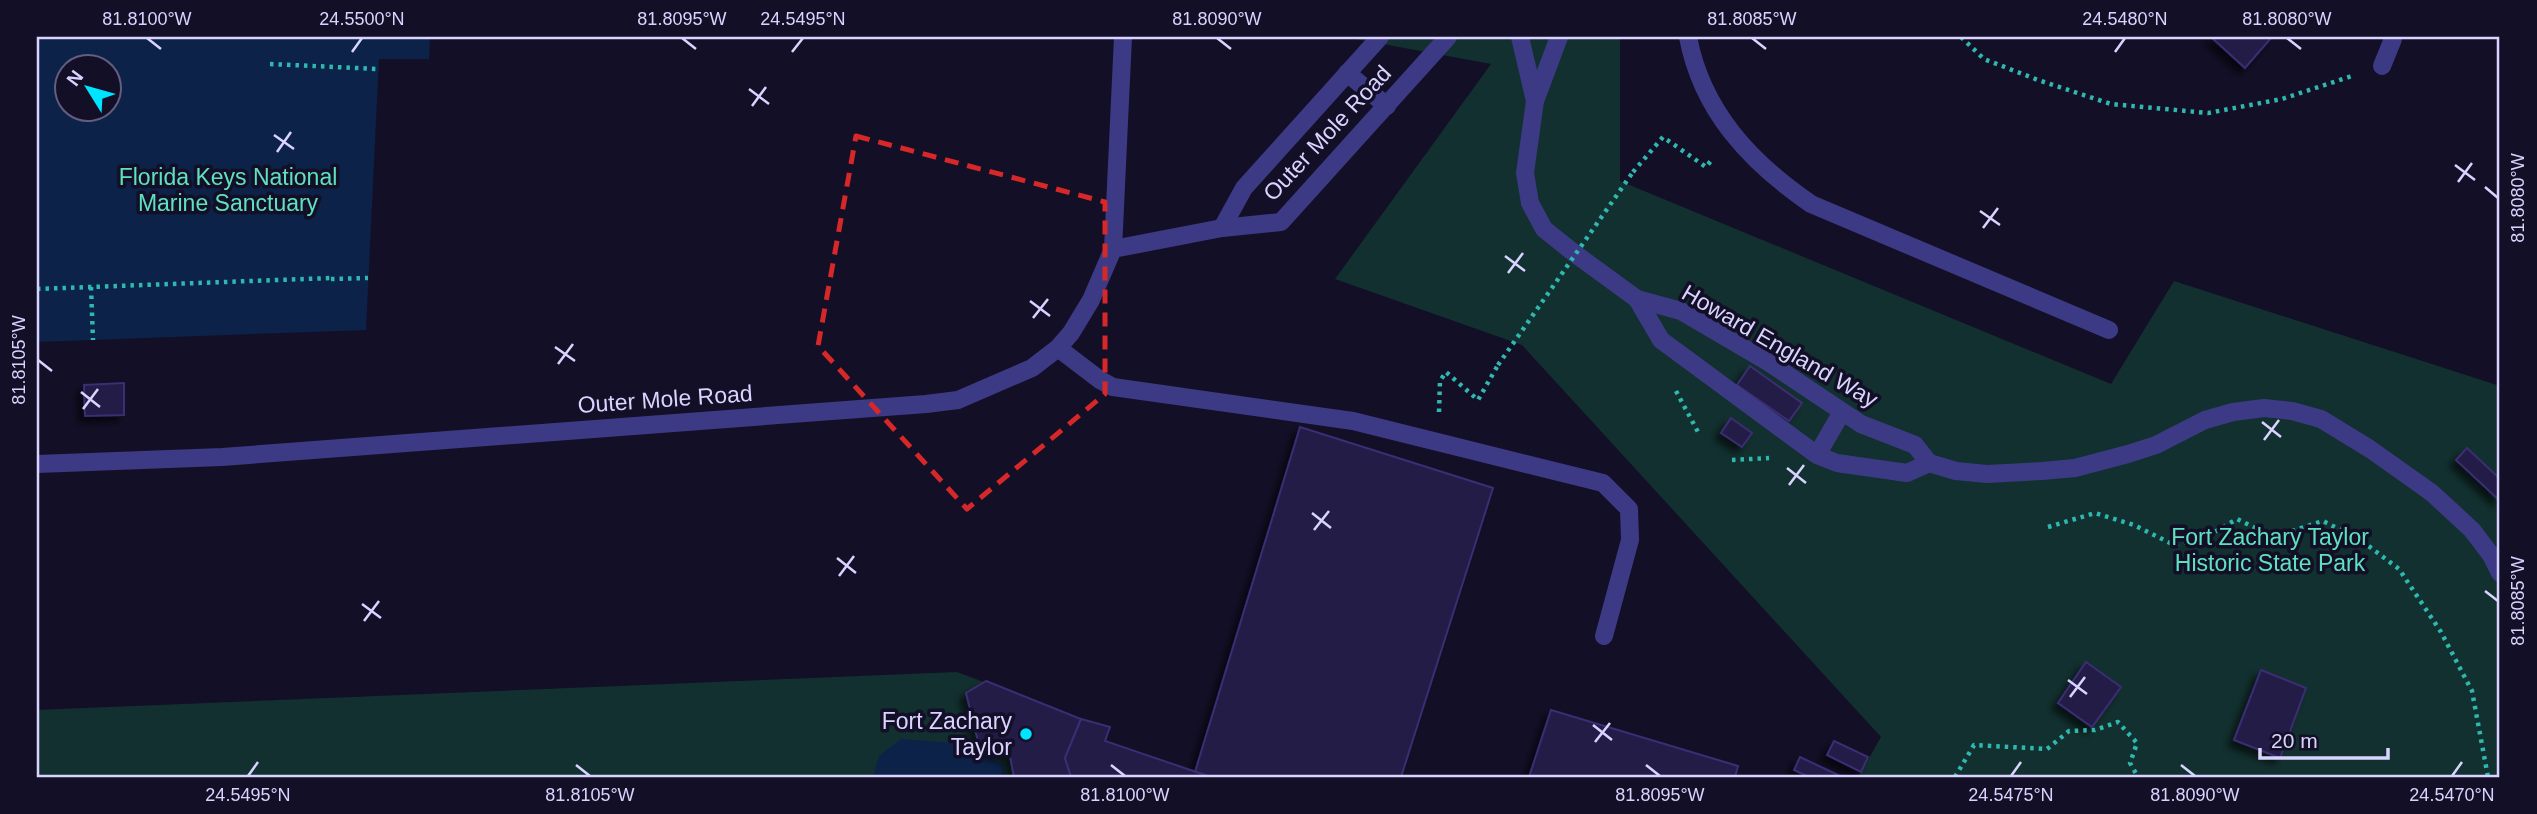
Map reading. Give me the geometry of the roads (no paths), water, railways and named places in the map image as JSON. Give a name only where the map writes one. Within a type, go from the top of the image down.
[{"type":"street","points":[[1113,249],[1123,37]]},
{"type":"street","name":"Outer Mole Road","points":[[1222,228],[1244,188],[1380,37]]},
{"type":"street","name":"Outer Mole Road","points":[[37,464],[222,457],[958,400],[1032,368],[1058,348],[1071,333],[1091,300],[1113,249],[1222,228],[1281,222],[1448,37]]},
{"type":"street","points":[[1520,37],[1535,101]]},
{"type":"street","points":[[1535,101],[1559,37]]},
{"type":"street","points":[[1688,37],[1698,72],[1721,121],[1760,164],[1795,193],[1821,208],[2109,330]]},
{"type":"street","points":[[2382,66],[2393,39]]},
{"type":"street","points":[[1347,73],[1387,106]]},
{"type":"street","name":"Howard England Way","points":[[1535,101],[1525,173],[1526,188],[1535,216],[1555,238],[1637,299],[1681,310],[1768,362],[1861,424],[1915,445],[1928,463],[1956,471],[1987,474],[2075,468],[2156,445],[2205,420],[2233,412],[2264,408],[2292,411],[2321,419],[2337,428],[2432,493],[2472,530],[2491,555],[2500,573]]},
{"type":"street","name":"Howard England Way","points":[[1637,299],[1661,340],[1817,454],[1837,463],[1907,473],[1928,463]]},
{"type":"street","points":[[1058,348],[1100,380],[1124,389],[1327,416],[1603,483],[1629,509],[1630,540],[1604,636]]},
{"type":"street","points":[[1817,454],[1842,412]]},
{"type":"water","name":"Florida Keys National Marine Sanctuary","points":[[37,37],[430,37],[429,59],[379,59],[366,330],[37,342]]},
{"type":"water","points":[[901,739],[976,745],[977,753],[1003,764],[1006,777],[873,777],[879,756]]},
{"type":"place","name":"Fort Zachary Taylor","points":[[1026,734]]},
{"type":"park label","name":"Fort Zachary Taylor Historic State Park","points":[[2270,550]]}]
